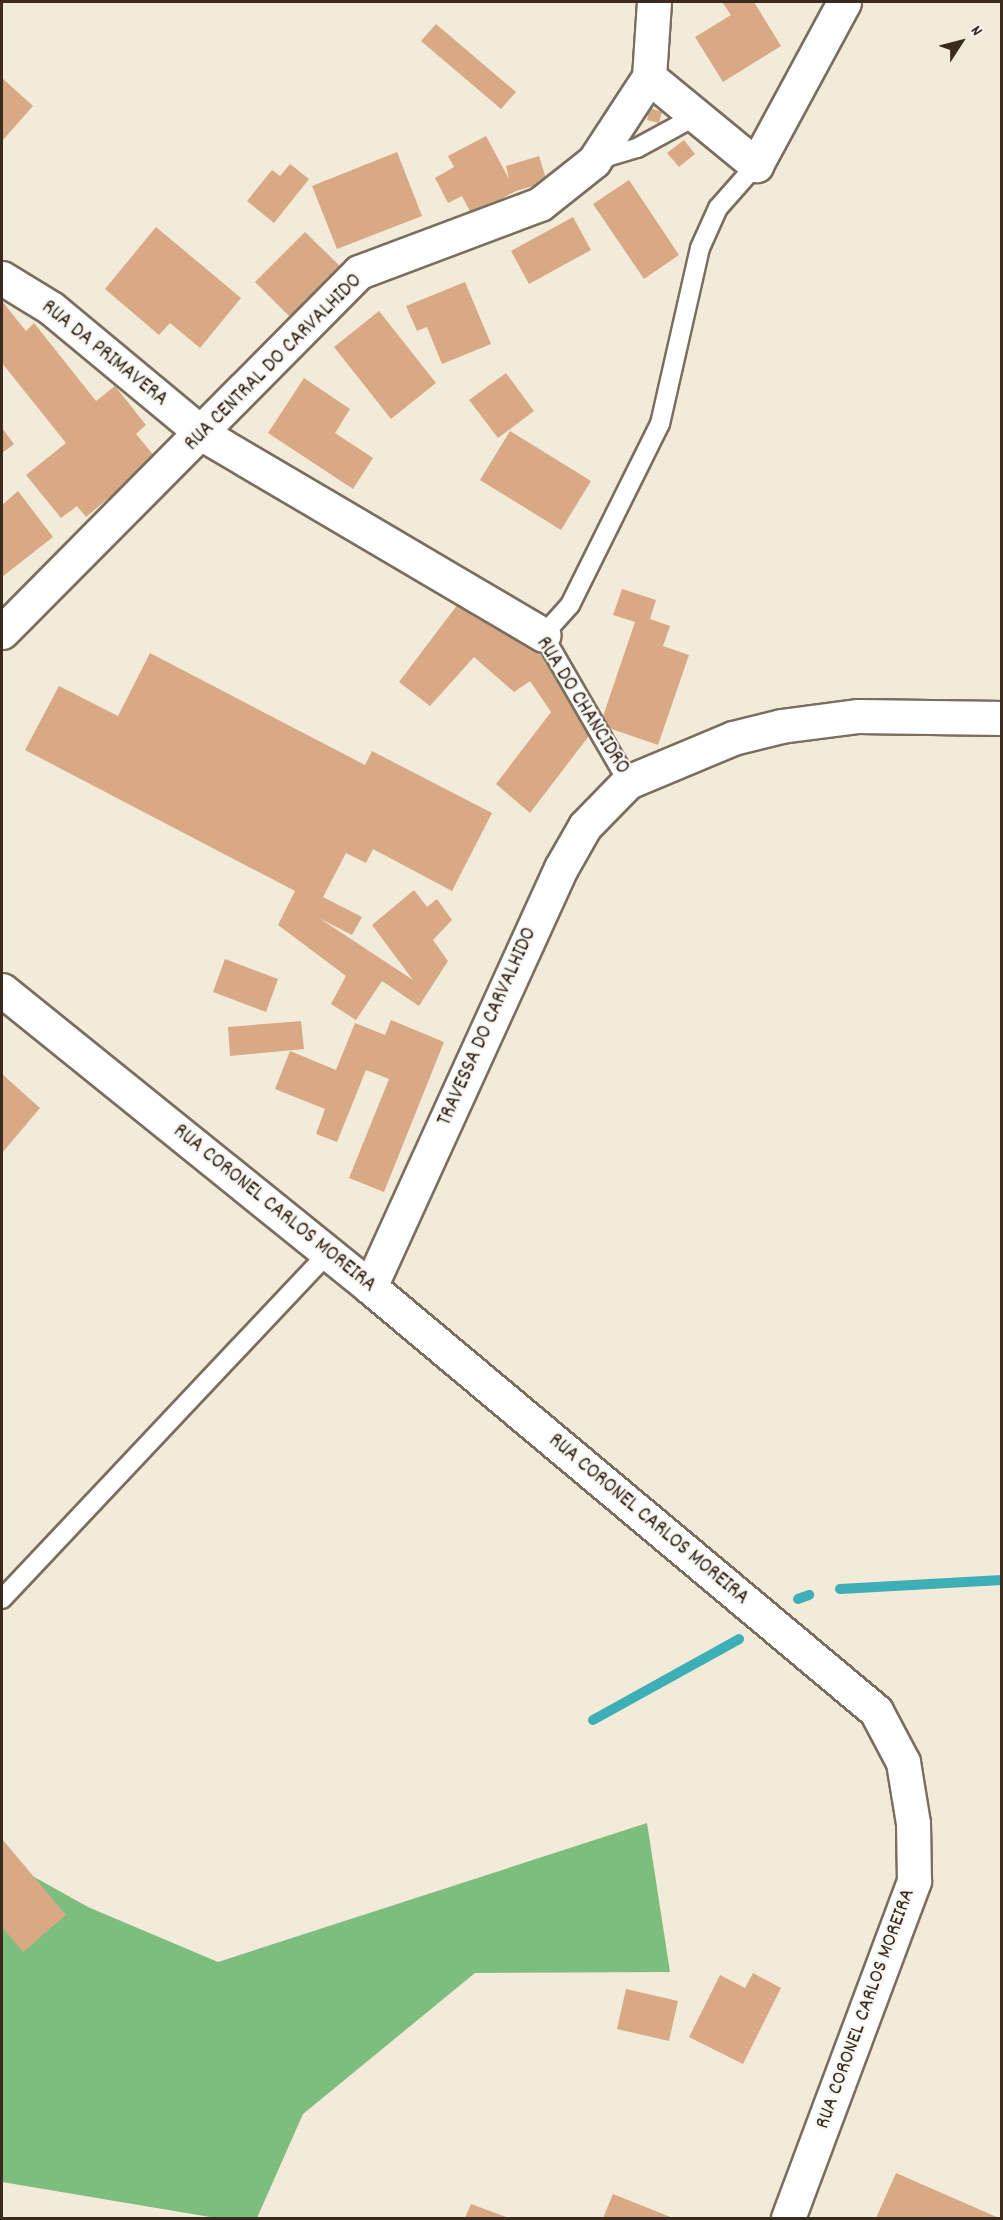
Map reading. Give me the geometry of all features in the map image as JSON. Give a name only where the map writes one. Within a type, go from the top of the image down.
[{"type":"street","name":"RUA CENTRAL DO CARVALHIDO","points":[[2,632],[204,435],[359,272],[540,204],[594,161],[649,77],[654,2]]},
{"type":"street","points":[[649,77],[756,165],[844,2]]},
{"type":"street","name":"RUA DA PRIMAVERA","points":[[2,278],[51,308],[204,435]]},
{"type":"street","name":"RUA DO CHANCIDRO","points":[[204,435],[543,635]]},
{"type":"street","name":"RUA DO CHANCIDRO","points":[[628,782],[733,738],[781,726],[858,716],[1002,718]]},
{"type":"street","name":"TRAVESSA DO CARVALHIDO","points":[[370,1287],[561,868],[585,826],[628,782]]},
{"type":"street","name":"RUA CORONEL CARLOS MOREIRA","points":[[2,990],[328,1252],[876,1711],[903,1762],[913,1823],[914,1881],[788,2218]]},
{"type":"lane","points":[[594,161],[637,148],[696,116]]},
{"type":"lane","points":[[543,635],[570,604],[660,424],[700,248],[718,208],[756,165]]},
{"type":"lane","name":"RUA DO CHANCIDRO","points":[[543,635],[628,782]]},
{"type":"lane","points":[[2,1599],[328,1252]]},
{"type":"green space","points":[[647,1823],[670,1972],[475,1973],[303,2114],[257,2218],[216,2218],[2,2182],[2,1859],[88,1907],[218,1962]]},
{"type":"building","points":[[722,2],[754,2],[781,46],[723,82],[695,37],[731,15]]},
{"type":"building","points":[[436,24],[516,92],[501,109],[421,41]]},
{"type":"building","points":[[2,78],[33,106],[2,141]]},
{"type":"building","points":[[650,108],[662,112],[659,123],[647,120]]},
{"type":"building","points":[[486,136],[509,179],[506,166],[539,156],[547,182],[516,191],[472,215],[462,196],[448,203],[435,178],[454,167],[448,156]]},
{"type":"building","points":[[684,140],[695,154],[679,167],[667,153]]},
{"type":"building","points":[[397,152],[422,216],[337,249],[312,186]]},
{"type":"building","points":[[290,164],[309,179],[274,223],[247,201],[272,170],[280,176]]},
{"type":"building","points":[[629,180],[679,255],[644,279],[593,204]]},
{"type":"building","points":[[573,217],[591,250],[529,284],[511,251]]},
{"type":"building","points":[[156,227],[241,298],[200,348],[170,323],[159,335],[105,289]]},
{"type":"building","points":[[305,232],[342,268],[292,319],[255,282]]},
{"type":"building","points":[[465,282],[491,344],[442,364],[427,327],[417,331],[406,306]]},
{"type":"building","points":[[2,301],[26,331],[34,323],[96,401],[115,386],[146,425],[136,434],[156,458],[86,517],[77,506],[61,518],[26,475],[66,443],[2,363]]},
{"type":"building","points":[[379,311],[436,383],[391,419],[334,347]]},
{"type":"building","points":[[506,373],[534,411],[498,438],[469,400]]},
{"type":"building","points":[[304,378],[350,409],[335,433],[373,458],[353,489],[268,433]]},
{"type":"building","points":[[2,428],[14,444],[2,453]]},
{"type":"building","points":[[510,431],[591,481],[561,530],[480,480]]},
{"type":"building","points":[[18,491],[53,537],[2,577],[2,505]]},
{"type":"building","points":[[622,589],[656,600],[650,619],[670,626],[663,646],[689,655],[658,745],[600,725],[635,622],[613,615]]},
{"type":"building","points":[[464,596],[562,671],[598,724],[530,813],[496,784],[551,712],[530,681],[514,692],[474,657],[430,706],[399,682]]},
{"type":"building","points":[[150,653],[365,765],[372,751],[492,813],[452,891],[373,849],[366,863],[346,853],[323,897],[362,917],[352,935],[319,918],[413,980],[372,925],[414,890],[427,907],[437,899],[452,920],[433,940],[448,961],[419,1006],[382,981],[356,1020],[331,1004],[346,976],[278,925],[295,891],[25,750],[59,686],[118,716]]},
{"type":"building","points":[[225,959],[278,979],[266,1012],[213,992]]},
{"type":"building","points":[[391,1020],[444,1042],[384,1192],[349,1178],[389,1079],[366,1070],[337,1142],[316,1134],[325,1109],[275,1089],[290,1051],[336,1070],[355,1023],[385,1035]]},
{"type":"building","points":[[301,1021],[304,1049],[230,1056],[228,1027]]},
{"type":"building","points":[[2,1074],[40,1108],[2,1153]]},
{"type":"building","points":[[2,1839],[66,1915],[23,1952],[2,1927]]},
{"type":"building","points":[[753,1973],[781,1988],[743,2064],[689,2037],[720,1975],[745,1988]]},
{"type":"building","points":[[626,1989],[678,2001],[669,2041],[617,2029]]},
{"type":"building","points":[[896,2173],[999,2218],[876,2218]]},
{"type":"building","points":[[613,2194],[673,2218],[603,2218]]},
{"type":"building","points":[[471,2204],[509,2218],[465,2218]]},
{"type":"waterway","points":[[840,1589],[1002,1580]]},
{"type":"waterway","points":[[798,1599],[809,1595]]},
{"type":"waterway","points":[[593,1720],[739,1639]]}]
